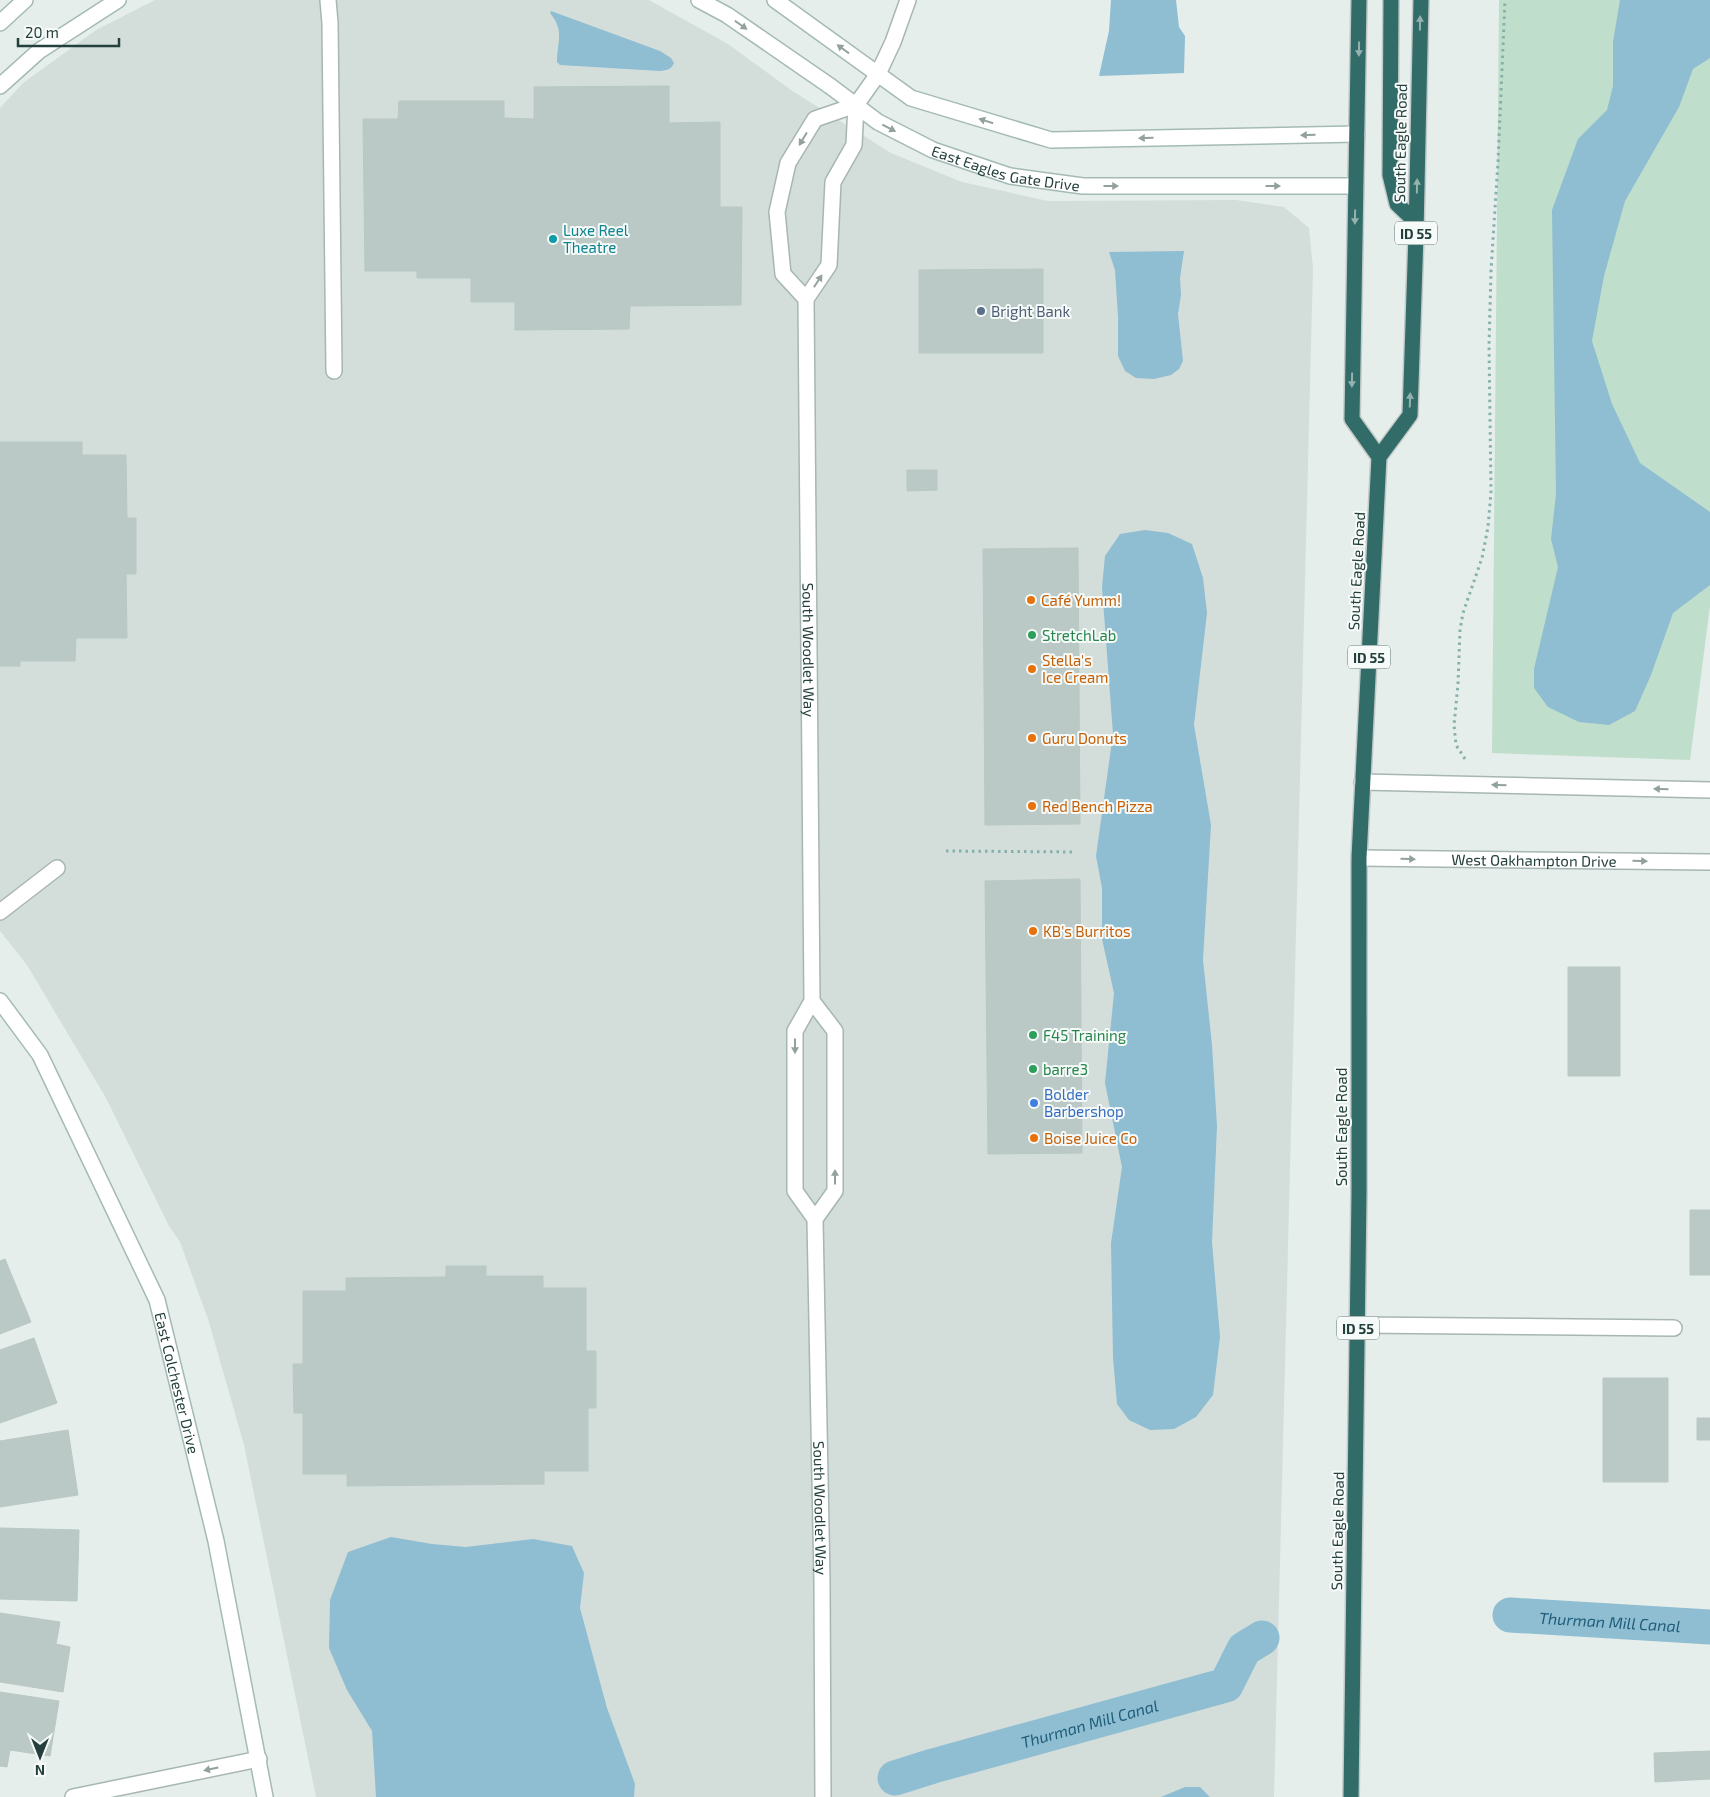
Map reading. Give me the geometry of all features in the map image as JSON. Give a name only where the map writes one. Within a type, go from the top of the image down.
[{"type":"highway","points":[[1359,0],[1352,419],[1379,457]]},
{"type":"highway","points":[[1391,0],[1390,175],[1397,204],[1416,222]]},
{"type":"highway","name":"South Eagle Road","points":[[1351,1797],[1358,1325],[1359,858],[1379,457],[1410,415],[1421,0]]},
{"type":"street","points":[[0,23],[25,0]]},
{"type":"street","points":[[0,86],[39,51],[118,0]]},
{"type":"street","points":[[328,0],[330,23],[334,372]]},
{"type":"street","name":"East Eagles Gate Drive","points":[[699,0],[727,15],[878,122],[933,150],[1010,176],[1083,186],[1356,186]]},
{"type":"street","points":[[776,0],[911,98],[1052,140],[1357,134]]},
{"type":"street","points":[[856,105],[815,120],[788,163],[778,212],[783,274],[806,300],[828,265],[833,182],[854,145],[856,105],[878,74],[893,42],[908,0]]},
{"type":"street","name":"South Woodlet Way","points":[[806,300],[812,1001]]},
{"type":"street","points":[[1362,782],[1710,790]]},
{"type":"street","name":"West Oakhampton Drive","points":[[1359,858],[1710,862]]},
{"type":"street","points":[[0,912],[57,868]]},
{"type":"street","name":"East Colchester Drive","points":[[0,1001],[40,1055],[157,1300],[216,1541],[265,1797]]},
{"type":"street","points":[[812,1001],[836,1031],[836,1191],[815,1218],[795,1191],[795,1031],[812,1001]]},
{"type":"street","name":"South Woodlet Way","points":[[815,1218],[822,1581],[823,1797]]},
{"type":"street","points":[[1358,1325],[1674,1328]]},
{"type":"street","points":[[73,1797],[258,1759]]},
{"type":"path","points":[[1467,762],[1456,745],[1454,725],[1460,630],[1463,613],[1474,587],[1482,558],[1488,527],[1491,492],[1489,346],[1491,271],[1505,0]]},
{"type":"path","points":[[946,851],[1076,852]]},
{"type":"shaded area","points":[[155,0],[649,0],[728,44],[791,90],[891,153],[962,182],[1048,201],[1236,200],[1284,207],[1309,228],[1313,268],[1274,1797],[316,1797],[244,1445],[208,1319],[180,1242],[169,1226],[106,1098],[27,965],[0,931],[0,108],[23,83],[96,30]]},
{"type":"green space","points":[[1499,0],[1710,0],[1710,606],[1690,760],[1492,753]]},
{"type":"water","points":[[1111,0],[1176,0],[1179,27],[1185,36],[1184,73],[1099,76],[1109,31]]},
{"type":"water","points":[[1620,0],[1710,0],[1710,58],[1693,69],[1679,107],[1625,201],[1604,276],[1592,341],[1612,404],[1640,463],[1710,512],[1710,585],[1673,613],[1651,675],[1635,711],[1609,725],[1579,722],[1548,707],[1534,688],[1534,669],[1558,567],[1551,539],[1556,494],[1552,210],[1578,139],[1607,110],[1613,86],[1613,42]]},
{"type":"water","points":[[551,11],[660,51],[671,58],[674,63],[667,70],[660,71],[560,65],[557,62],[559,31],[555,19],[550,13]]},
{"type":"water","points":[[1184,251],[1178,314],[1183,361],[1179,369],[1171,375],[1154,379],[1136,378],[1125,371],[1118,356],[1115,270],[1109,252]]},
{"type":"water","points":[[1145,530],[1168,533],[1192,544],[1203,578],[1207,613],[1194,725],[1211,825],[1203,960],[1212,1045],[1217,1126],[1212,1242],[1220,1337],[1213,1395],[1196,1417],[1174,1429],[1150,1430],[1129,1420],[1117,1404],[1113,1358],[1111,1243],[1122,1167],[1105,1083],[1114,993],[1102,939],[1102,888],[1096,856],[1113,734],[1102,587],[1105,556],[1120,534]]},
{"type":"water","points":[[391,1537],[432,1544],[466,1547],[533,1539],[572,1546],[584,1573],[580,1608],[607,1708],[635,1784],[634,1797],[376,1797],[372,1731],[347,1690],[329,1648],[330,1600],[348,1552]]},
{"type":"water","points":[[1185,1787],[1200,1787],[1210,1797],[1161,1797]]},
{"type":"building","name":"Luxe Reel Theatre","points":[[669,86],[669,123],[720,122],[720,207],[742,207],[741,305],[630,306],[629,329],[515,330],[515,302],[471,302],[471,278],[417,278],[417,271],[365,271],[363,119],[398,119],[399,101],[504,101],[504,118],[534,119],[534,87]]},
{"type":"building","name":"Bright Bank","points":[[1043,269],[1043,353],[919,353],[919,270]]},
{"type":"building","points":[[0,442],[82,442],[82,455],[126,455],[127,518],[136,518],[136,574],[126,574],[127,638],[76,638],[75,661],[20,661],[20,666],[0,666]]},
{"type":"building","points":[[907,470],[937,470],[937,490],[907,491]]},
{"type":"building","points":[[1078,548],[1080,824],[985,825],[983,549]]},
{"type":"building","points":[[1080,879],[1082,1153],[988,1154],[985,881]]},
{"type":"building","points":[[1568,967],[1620,967],[1620,1076],[1568,1076]]},
{"type":"building","points":[[1690,1210],[1710,1210],[1710,1275],[1690,1275]]},
{"type":"building","points":[[5,1259],[31,1322],[0,1334],[0,1261]]},
{"type":"building","points":[[446,1266],[486,1266],[486,1276],[543,1276],[543,1288],[586,1288],[586,1351],[596,1351],[596,1408],[588,1408],[588,1471],[544,1471],[544,1484],[347,1486],[347,1474],[303,1474],[303,1413],[294,1413],[293,1364],[303,1364],[303,1291],[346,1291],[346,1278],[446,1277]]},
{"type":"building","points":[[34,1338],[57,1403],[0,1423],[0,1350]]},
{"type":"building","points":[[1603,1378],[1668,1378],[1668,1482],[1603,1482]]},
{"type":"building","points":[[1697,1418],[1710,1418],[1710,1440],[1697,1440]]},
{"type":"building","points":[[68,1430],[78,1495],[0,1507],[0,1441]]},
{"type":"building","points":[[0,1528],[79,1530],[77,1601],[0,1599]]},
{"type":"building","points":[[0,1613],[60,1622],[56,1644],[70,1647],[63,1692],[0,1682]]},
{"type":"building","points":[[0,1692],[59,1701],[50,1756],[10,1750],[7,1767],[0,1766]]},
{"type":"building","points":[[1710,1751],[1710,1779],[1655,1782],[1654,1753]]},
{"type":"waterway","name":"Thurman Mill Canal","points":[[1510,1615],[1710,1627]]},
{"type":"waterway","name":"Thurman Mill Canal","points":[[895,1778],[1226,1685],[1244,1649],[1262,1638]]},
{"type":"place","name":"Luxe Reel Theatre","points":[[553,239]]},
{"type":"place","name":"Bright Bank","points":[[981,311]]},
{"type":"place","name":"Café Yumm!","points":[[1031,600]]},
{"type":"place","name":"StretchLab","points":[[1032,635]]},
{"type":"place","name":"Stella's Ice Cream","points":[[1032,669]]},
{"type":"place","name":"Guru Donuts","points":[[1032,738]]},
{"type":"place","name":"Red Bench Pizza","points":[[1032,806]]},
{"type":"place","name":"KB's Burritos","points":[[1033,931]]},
{"type":"place","name":"F45 Training","points":[[1033,1035]]},
{"type":"place","name":"barre3","points":[[1033,1069]]},
{"type":"place","name":"Bolder Barbershop","points":[[1034,1103]]},
{"type":"place","name":"Boise Juice Co","points":[[1034,1138]]}]
